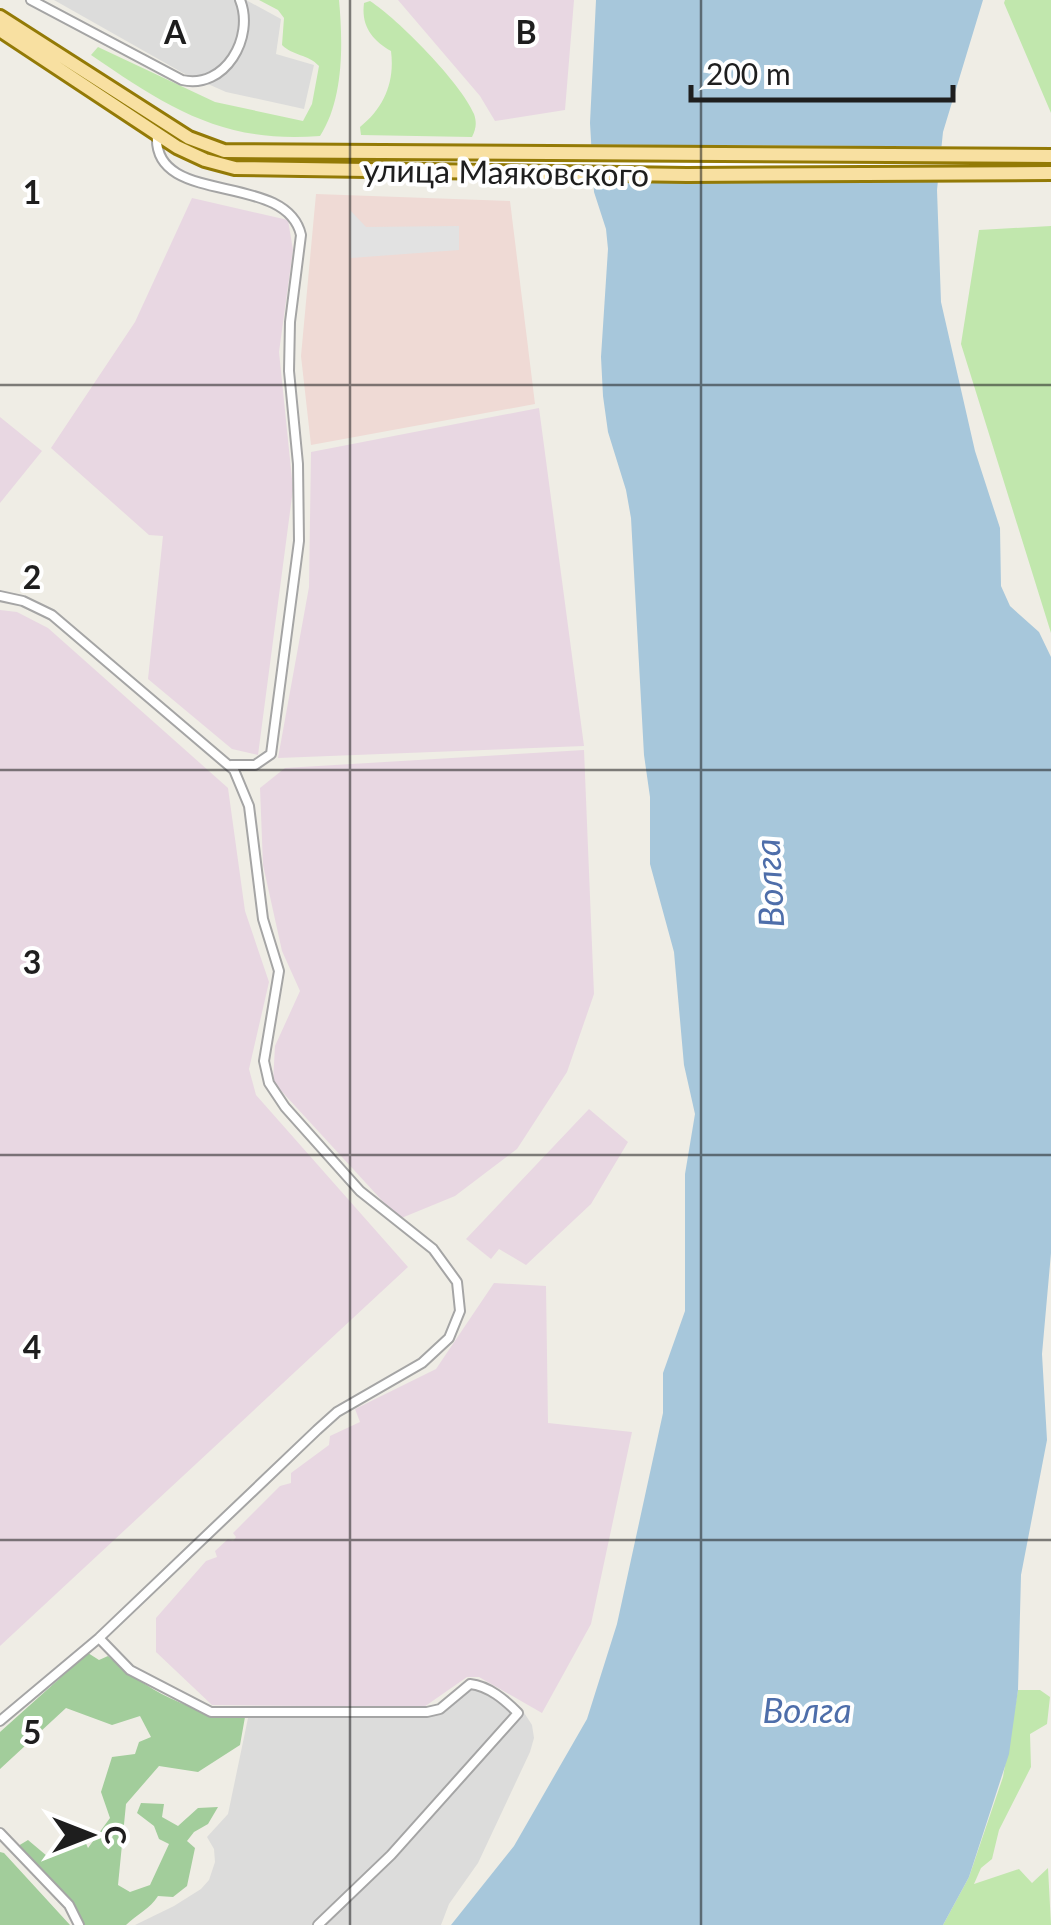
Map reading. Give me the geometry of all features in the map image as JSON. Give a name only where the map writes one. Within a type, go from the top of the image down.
[{"type":"main road","name":"улица Маяковского","points":[[0,17],[189,138],[212,148],[236,152],[1051,156]]},
{"type":"main road","name":"улица Маяковского","points":[[0,30],[190,154],[235,168],[687,174],[1051,173]]},
{"type":"street","points":[[31,0],[182,80],[195,82],[218,77],[230,63],[244,26],[240,0]]},
{"type":"street","points":[[156,134],[162,160],[174,171],[191,180],[277,204],[295,218],[301,235],[289,344],[298,464],[298,564],[273,747],[260,764],[231,765]]},
{"type":"street","points":[[0,596],[23,601],[52,615],[231,765],[248,801],[264,919],[279,971],[265,1055],[267,1078],[286,1106],[360,1190],[447,1264],[460,1292],[458,1321],[449,1338],[422,1363],[337,1412],[99,1638],[0,1721]]},
{"type":"street","points":[[99,1638],[130,1670],[211,1712],[427,1712],[440,1709],[470,1684],[498,1695],[518,1713],[391,1854],[318,1925]]},
{"type":"street","points":[[0,1833],[69,1906],[79,1925]]},
{"type":"shaded area","points":[[54,0],[246,0],[281,19],[276,54],[314,65],[304,109],[226,92],[183,73]]},
{"type":"shaded area","points":[[398,0],[574,0],[565,110],[495,121],[480,96]]},
{"type":"shaded area","points":[[316,194],[510,201],[535,404],[311,445],[301,356]]},
{"type":"shaded area","points":[[192,198],[288,220],[293,250],[279,352],[293,489],[258,755],[232,749],[148,679],[163,536],[149,535],[51,448],[135,322]]},
{"type":"shaded area","points":[[350,210],[366,227],[459,226],[459,250],[351,258]]},
{"type":"shaded area","points":[[539,408],[584,746],[278,758],[309,587],[311,452]]},
{"type":"shaded area","points":[[0,417],[42,451],[0,503]]},
{"type":"shaded area","points":[[0,610],[17,612],[48,628],[228,788],[245,911],[269,982],[249,1069],[256,1095],[408,1267],[0,1646]]},
{"type":"shaded area","points":[[584,750],[594,994],[567,1072],[517,1149],[455,1196],[399,1219],[273,1082],[275,1046],[300,991],[282,951],[263,865],[260,788],[285,768]]},
{"type":"shaded area","points":[[589,1109],[628,1142],[591,1204],[526,1265],[499,1249],[491,1259],[466,1239]]},
{"type":"shaded area","points":[[494,1283],[546,1286],[548,1423],[632,1432],[591,1624],[542,1713],[479,1677],[467,1677],[424,1707],[212,1705],[156,1652],[156,1618],[206,1561],[217,1557],[215,1551],[228,1539],[233,1541],[233,1533],[280,1486],[291,1483],[291,1473],[329,1445],[330,1436],[360,1422],[355,1409],[436,1369]]},
{"type":"shaded area","points":[[467,1689],[489,1693],[515,1713],[390,1853],[315,1925],[135,1925],[174,1906],[209,1880],[215,1862],[214,1849],[207,1837],[228,1814],[248,1718],[441,1715]]},
{"type":"shaded area","points":[[523,1711],[532,1725],[530,1752],[478,1863],[449,1904],[441,1925],[321,1925],[456,1787]]},
{"type":"green space","points":[[259,0],[339,0],[338,88],[320,136],[285,137],[225,128],[171,106],[91,55],[98,47],[215,102],[303,121],[312,104],[319,66],[282,45],[284,18]]},
{"type":"green space","points":[[1051,0],[1051,113],[1004,3]]},
{"type":"green space","points":[[370,1],[412,36],[456,86],[474,114],[476,126],[472,137],[361,135],[360,127],[381,103],[391,73],[391,51],[373,37],[366,25],[364,3]]},
{"type":"green space","points":[[1051,226],[1051,633],[961,344],[979,230]]},
{"type":"green space","points":[[88,1653],[99,1660],[108,1656],[154,1690],[190,1707],[245,1717],[240,1745],[198,1772],[159,1766],[126,1804],[118,1885],[130,1892],[150,1885],[169,1844],[159,1839],[154,1826],[137,1813],[141,1803],[164,1804],[162,1817],[178,1826],[198,1808],[218,1807],[208,1824],[187,1841],[195,1848],[187,1886],[173,1897],[158,1896],[126,1925],[83,1925],[73,1903],[18,1846],[28,1840],[47,1856],[63,1851],[78,1826],[88,1848],[110,1818],[101,1792],[112,1757],[135,1754],[139,1742],[151,1737],[140,1716],[112,1725],[66,1708],[0,1769],[0,1732]]},
{"type":"green space","points":[[1018,1690],[1040,1690],[1050,1697],[1047,1724],[1030,1734],[1031,1767],[999,1830],[992,1859],[981,1868],[974,1884],[1019,1869],[1032,1883],[1048,1868],[1051,1925],[943,1925],[969,1877],[1003,1777]]},
{"type":"green space","points":[[0,1852],[4,1853],[70,1925],[0,1925]]},
{"type":"water","name":"Волга","points":[[596,0],[983,0],[943,132],[937,190],[941,302],[975,451],[1000,528],[1001,586],[1010,606],[1039,632],[1051,657],[1051,1253],[1042,1354],[1047,1440],[1021,1575],[1018,1690],[1009,1754],[969,1877],[943,1925],[451,1925],[514,1846],[587,1719],[617,1624],[663,1413],[663,1373],[685,1311],[685,1174],[695,1114],[684,1065],[674,952],[650,864],[650,797],[644,755],[631,518],[608,432],[603,396],[601,357],[608,249],[594,192],[590,123]]},
{"type":"pier","points":[[237,143],[1051,147],[1051,181],[630,183],[236,177]]}]
